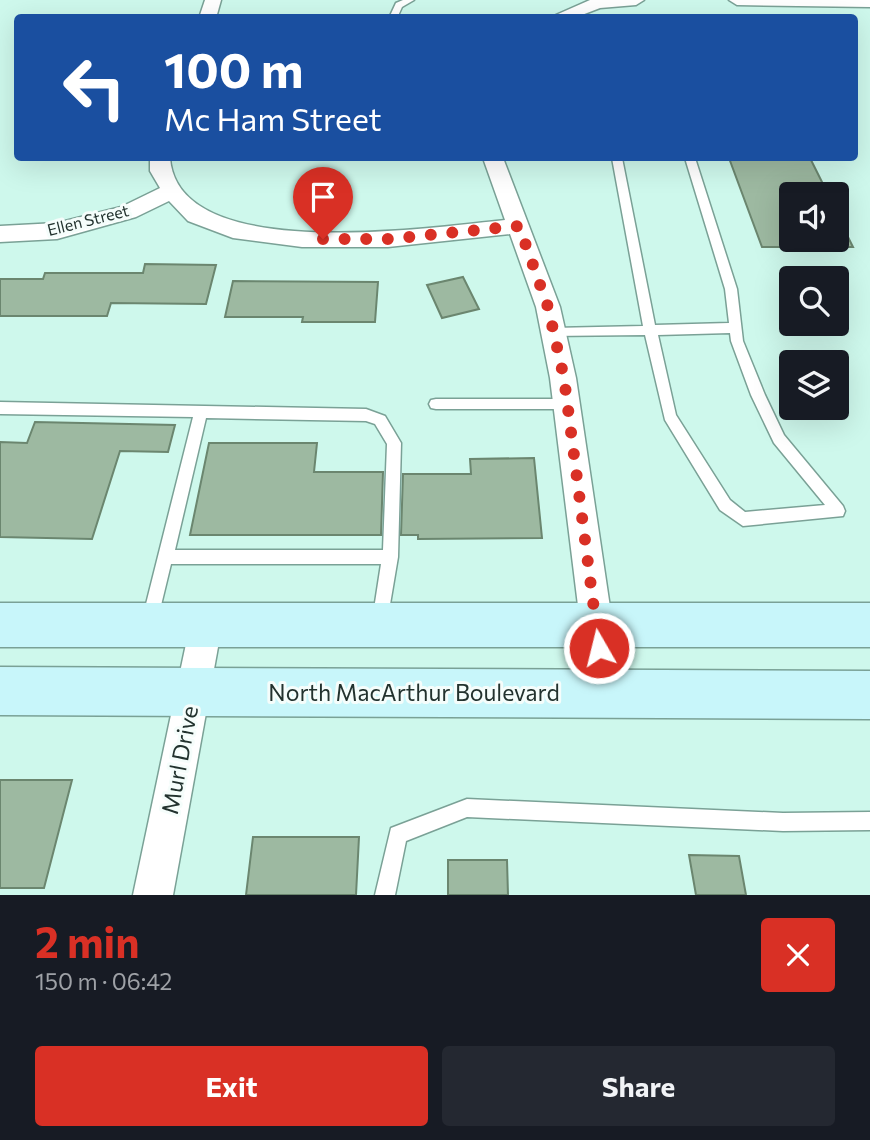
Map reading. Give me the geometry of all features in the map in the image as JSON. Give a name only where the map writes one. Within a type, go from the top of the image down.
[{"type":"main road","points":[[0,625],[870,625]]},
{"type":"main road","name":"North MacArthur Boulevard","points":[[0,691],[870,695]]},
{"type":"street","points":[[580,14],[597,4],[636,0]]},
{"type":"street","points":[[737,0],[870,2]]},
{"type":"street","points":[[160,161],[160,171],[172,191],[196,216],[241,233],[302,239],[388,239],[519,226]]},
{"type":"street","points":[[494,161],[548,307],[567,404],[606,695]]},
{"type":"street","name":"Ellen Street","points":[[0,234],[57,231],[128,212],[172,191]]},
{"type":"street","name":"Murl Drive","points":[[153,895],[206,625]]},
{"type":"lane","points":[[395,14],[399,5],[410,0]]},
{"type":"lane","points":[[618,161],[670,416],[725,505],[743,519],[838,511],[779,439],[758,395],[737,341],[731,289],[692,161]]},
{"type":"lane","points":[[553,333],[736,328]]},
{"type":"lane","points":[[436,404],[567,404]]},
{"type":"lane","points":[[0,408],[366,415],[380,420],[394,443],[390,557],[379,625]]},
{"type":"lane","points":[[149,625],[201,412]]},
{"type":"lane","points":[[165,557],[390,557]]},
{"type":"lane","points":[[385,895],[398,835],[467,808],[783,822],[870,821]]},
{"type":"building","points":[[730,161],[812,161],[822,182],[779,182],[779,247],[762,247]]},
{"type":"building","points":[[145,264],[216,265],[206,304],[111,303],[107,316],[0,316],[0,279],[43,279],[45,273],[143,273]]},
{"type":"building","points":[[463,277],[479,309],[442,318],[427,285]]},
{"type":"building","points":[[233,281],[378,282],[375,322],[302,322],[303,317],[225,317]]},
{"type":"building","points":[[35,422],[175,425],[168,452],[120,451],[92,539],[0,537],[0,442],[27,443]]},
{"type":"building","points":[[209,443],[317,443],[314,472],[383,472],[381,535],[190,535]]},
{"type":"building","points":[[534,458],[542,538],[418,539],[418,535],[401,535],[403,474],[471,474],[470,459]]},
{"type":"building","points":[[0,780],[72,780],[44,888],[0,888]]},
{"type":"building","points":[[253,837],[359,837],[356,895],[246,895]]},
{"type":"building","points":[[689,855],[739,856],[746,895],[696,895]]},
{"type":"building","points":[[448,860],[507,860],[508,895],[448,895]]},
{"type":"route","points":[[323,239],[388,239],[519,226],[548,307],[564,378],[599,648]]}]
